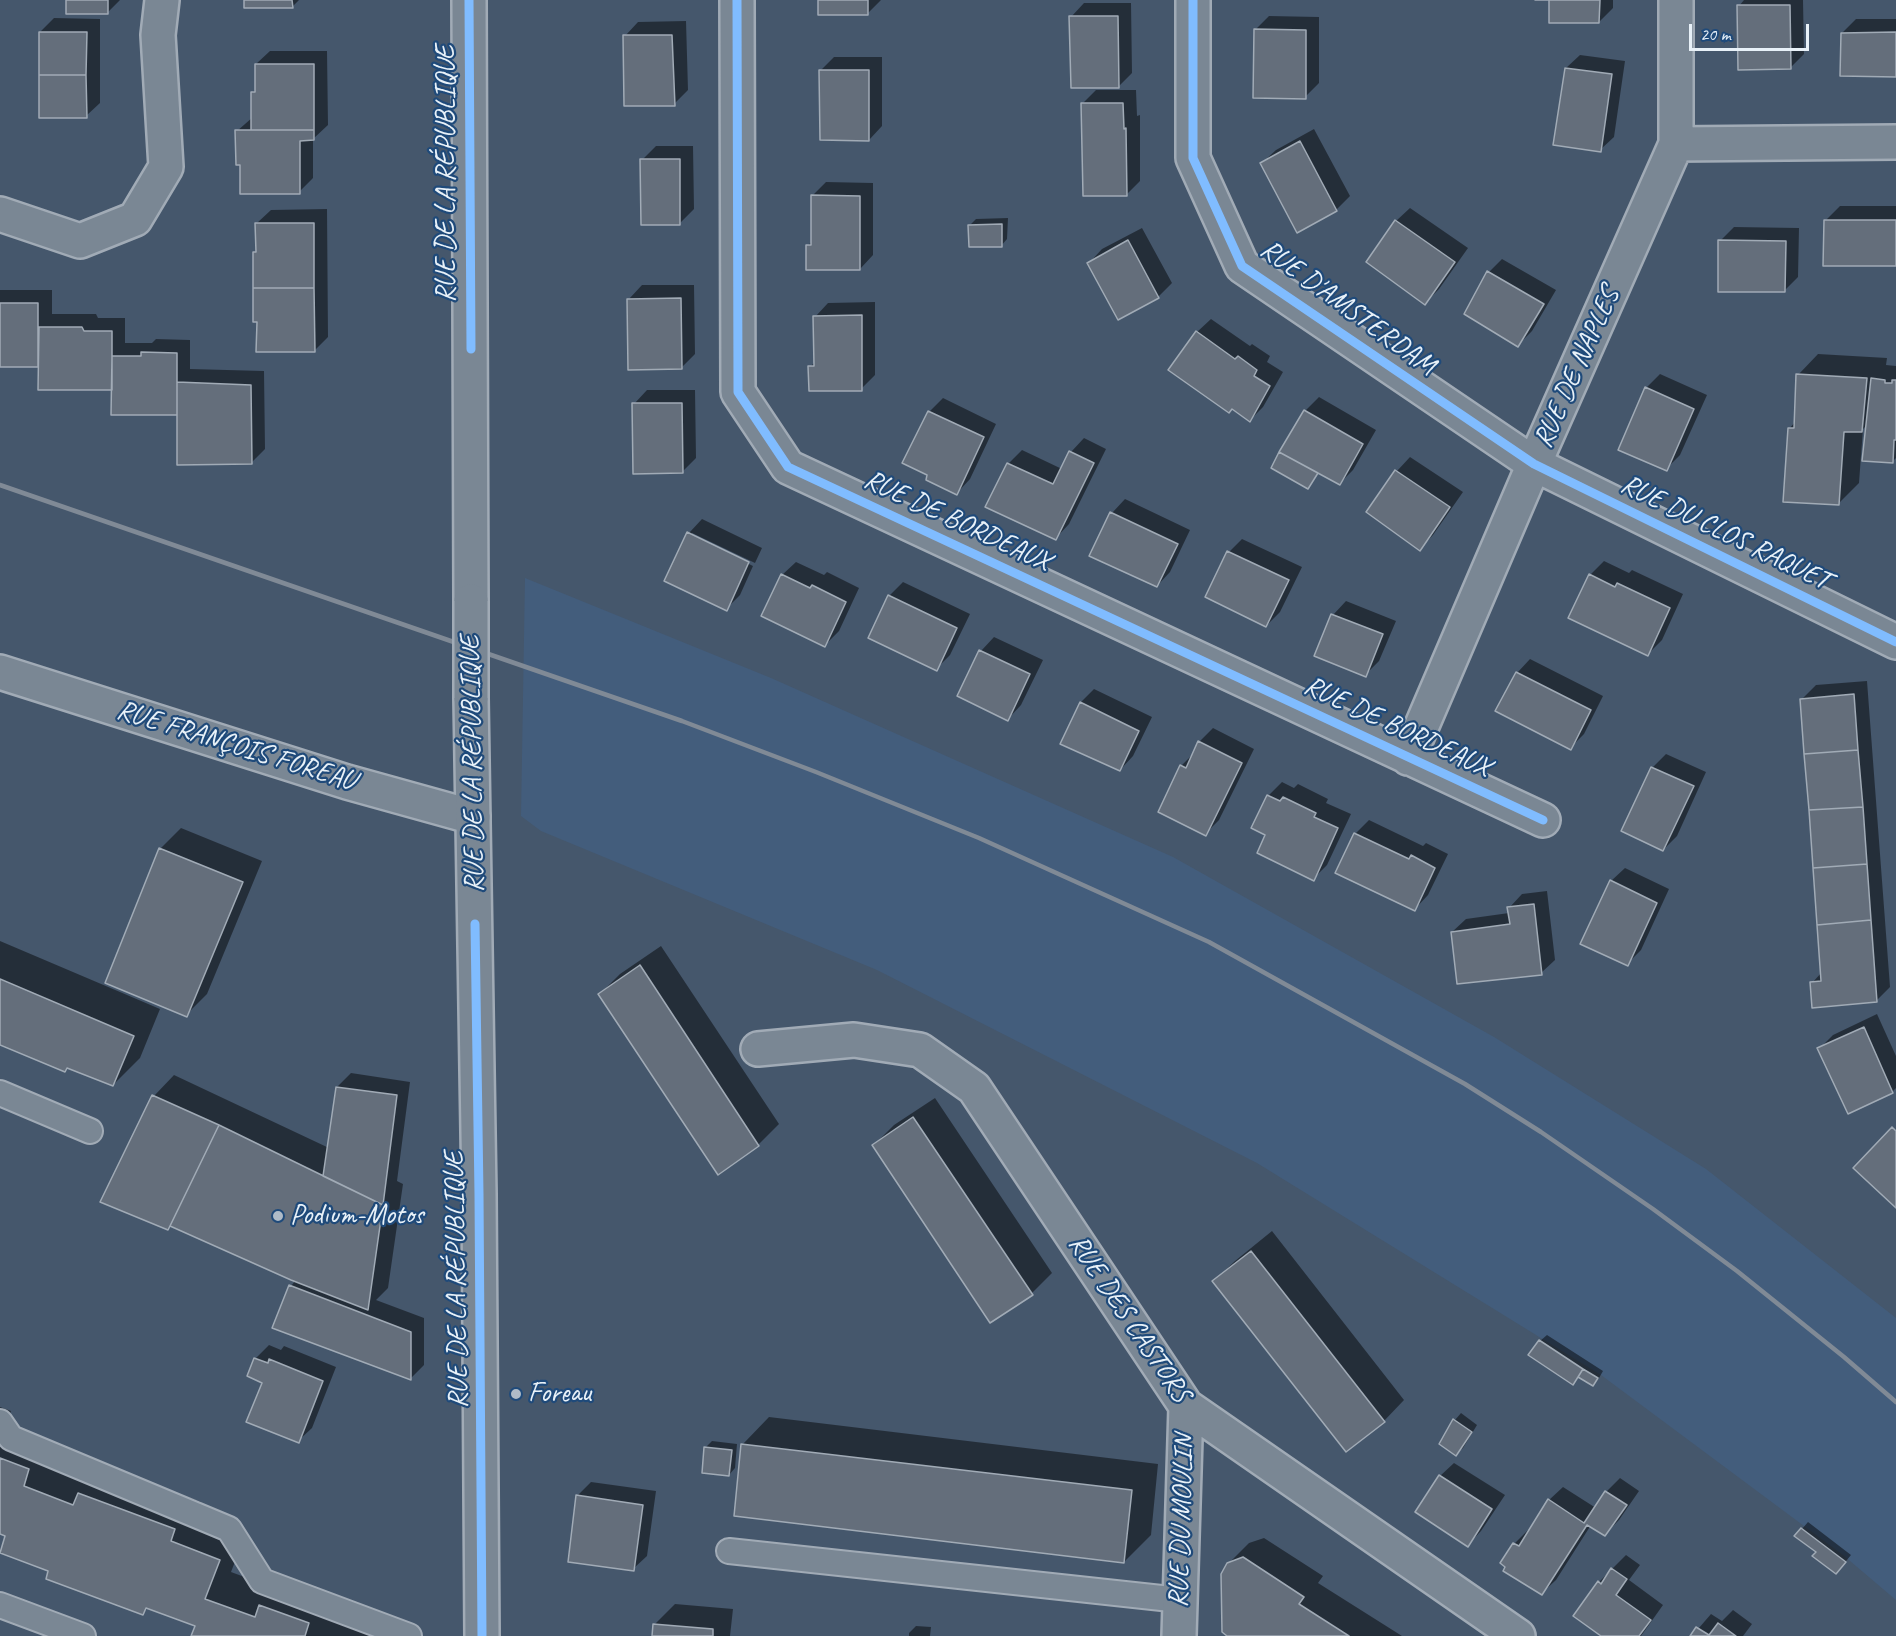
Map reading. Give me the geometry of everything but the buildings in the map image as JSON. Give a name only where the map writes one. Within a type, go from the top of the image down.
[{"type":"street","points":[[0,214],[80,241],[135,219],[166,167],[158,34],[162,0]]},
{"type":"street","name":"RUE DE LA RÉPUBLIQUE","points":[[469,0],[471,698],[479,1194],[482,1636]]},
{"type":"street","name":"RUE DE BORDEAUX","points":[[737,0],[738,392],[789,467],[1543,820]]},
{"type":"street","name":"RUE D'AMSTERDAM","points":[[1193,0],[1193,158],[1242,266],[1534,464]]},
{"type":"street","name":"RUE DE NAPLES","points":[[1408,758],[1534,464],[1676,144],[1676,0]]},
{"type":"street","points":[[1676,144],[1896,142]]},
{"type":"street","name":"RUE DU CLOS RAQUET","points":[[1534,464],[1896,642]]},
{"type":"street","name":"RUE FRANÇOIS FOREAU","points":[[0,672],[347,782],[473,817]]},
{"type":"street","name":"RUE DES CASTORS","points":[[758,1049],[854,1040],[920,1050],[974,1088],[1185,1406],[1518,1636]]},
{"type":"street","name":"RUE DU MOULIN","points":[[1179,1636],[1185,1406]]},
{"type":"lane","points":[[0,1093],[90,1131]]},
{"type":"lane","points":[[0,1422],[11,1438],[229,1528],[262,1581],[368,1629],[409,1636]]},
{"type":"lane","points":[[729,1551],[1180,1600]]},
{"type":"lane","points":[[0,1605],[83,1636]]},
{"type":"shaded area","points":[[525,578],[771,678],[1173,857],[1494,1037],[1706,1169],[1896,1318],[1896,1600],[1843,1555],[1601,1375],[1257,1163],[877,970],[541,831],[521,816]]},
{"type":"railway","points":[[0,485],[682,721],[979,838],[1209,942],[1465,1084],[1541,1132],[1653,1209],[1737,1271],[1896,1402]]},
{"type":"cycle path","points":[[469,0],[471,349]]},
{"type":"cycle path","points":[[737,0],[738,392],[788,467],[1543,820]]},
{"type":"cycle path","points":[[1193,0],[1193,158],[1242,266],[1534,464],[1896,642]]},
{"type":"cycle path","points":[[475,924],[482,1636]]},
{"type":"place","name":"Podium-Motos","points":[[278,1216]]},
{"type":"place","name":"Foreau","points":[[516,1394]]}]
